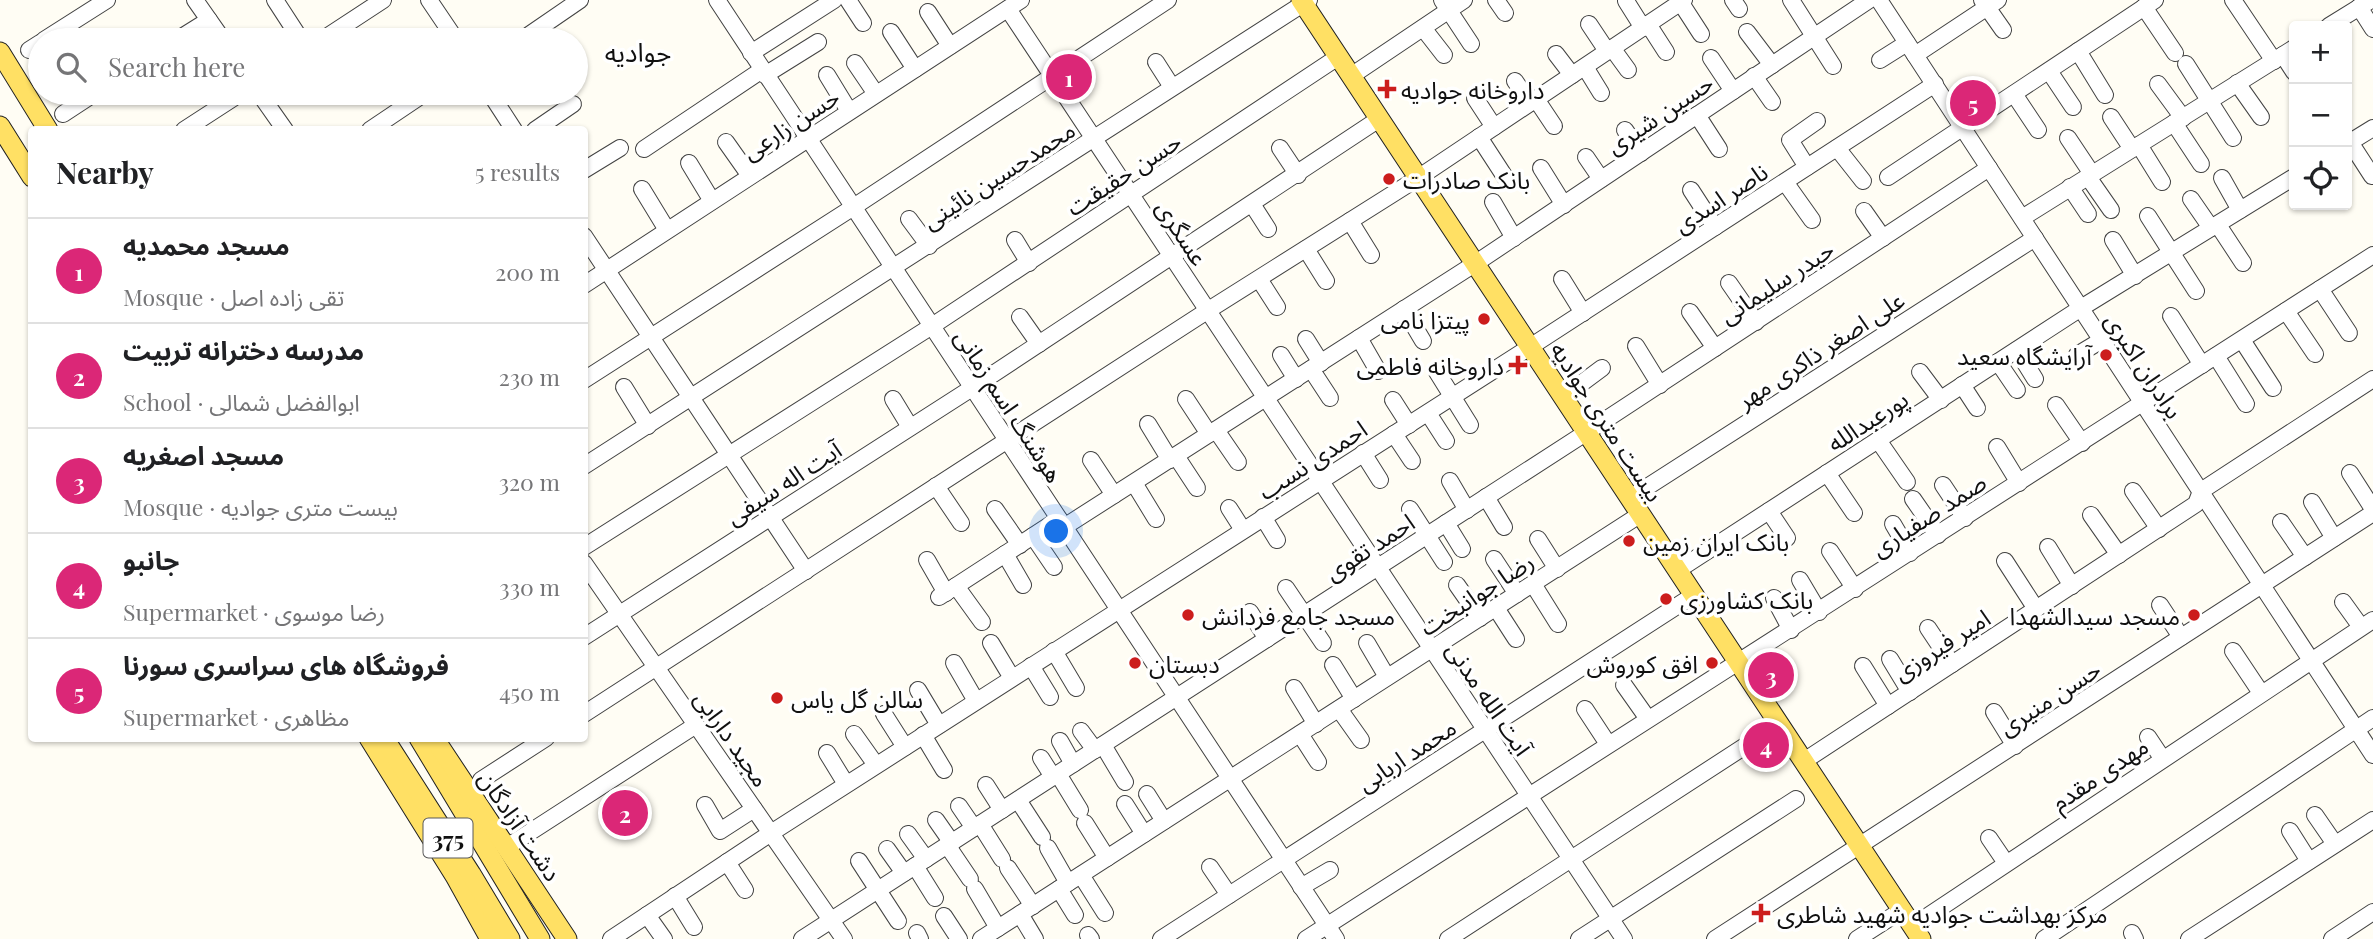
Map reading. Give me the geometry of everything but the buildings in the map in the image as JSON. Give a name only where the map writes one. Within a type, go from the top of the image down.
[{"type":"main road","name":"بیست متری جوادیه","points":[[1304,1],[1338,57],[1912,925]]},
{"type":"main road","points":[[0,52],[28,98]]},
{"type":"main road","points":[[33,105],[46,126]]},
{"type":"main road","points":[[0,126],[28,171]]},
{"type":"main road","points":[[371,742],[455,876],[490,939]]},
{"type":"main road","name":"375","points":[[387,742],[510,939]]},
{"type":"main road","name":"375","points":[[421,742],[540,939]]},
{"type":"main road","name":"دشت آزادگان","points":[[437,742],[567,939]]},
{"type":"street","points":[[63,28],[107,0]]},
{"type":"street","points":[[195,0],[215,28]]},
{"type":"street","points":[[275,0],[294,28]]},
{"type":"street","points":[[340,28],[383,0]]},
{"type":"street","points":[[429,0],[448,28]]},
{"type":"street","points":[[536,28],[559,6],[580,0]]},
{"type":"street","name":"هوشنگ اسم زمانی","points":[[717,0],[1332,932]]},
{"type":"street","points":[[751,53],[834,0]]},
{"type":"street","points":[[848,0],[863,23]]},
{"type":"street","points":[[588,377],[1168,0]]},
{"type":"street","points":[[1351,76],[1423,28],[1446,5],[1464,0]]},
{"type":"street","points":[[1791,0],[1833,66]]},
{"type":"street","name":"حسین شیری","points":[[947,592],[1026,540],[1114,495],[1173,458],[1514,238],[1869,0]]},
{"type":"street","name":"برادران اکبری","points":[[1879,0],[2373,755]]},
{"type":"street","points":[[2022,218],[2284,54],[2233,0]]},
{"type":"street","name":"محمدحسین نائینی","points":[[588,464],[894,269],[1304,1]]},
{"type":"street","points":[[1626,1],[1666,52]]},
{"type":"street","points":[[588,711],[1207,311],[1419,178],[1681,1],[1702,34]]},
{"type":"street","points":[[1880,60],[1911,49],[1989,3],[2003,30]]},
{"type":"street","points":[[1888,177],[2150,4],[2180,58],[2233,138]]},
{"type":"street","points":[[2337,21],[2365,4],[2373,29]]},
{"type":"street","name":"عسگری","points":[[1006,5],[1320,481]]},
{"type":"street","name":"حسن زارعی","points":[[588,282],[950,46],[1006,5]]},
{"type":"street","points":[[1446,5],[1471,44]]},
{"type":"street","points":[[928,12],[950,46]]},
{"type":"street","points":[[196,28],[209,20]]},
{"type":"street","points":[[1589,24],[1628,70]]},
{"type":"street","points":[[1423,28],[1444,55]]},
{"type":"street","points":[[891,32],[915,69]]},
{"type":"street","points":[[1747,32],[1772,65]]},
{"type":"street","points":[[644,149],[764,72],[818,42]]},
{"type":"street","points":[[2078,51],[2105,94]]},
{"type":"street","points":[[1556,54],[1601,93]]},
{"type":"street","name":"حسن حقیقت","points":[[588,544],[932,326],[1338,57]]},
{"type":"street","points":[[1711,58],[1733,91]]},
{"type":"street","points":[[1156,62],[1172,87]]},
{"type":"street","points":[[855,63],[876,94]]},
{"type":"street","points":[[2049,71],[2073,107]]},
{"type":"street","points":[[827,75],[849,111]]},
{"type":"street","points":[[1754,76],[1772,102]]},
{"type":"street","points":[[1515,82],[1554,126]]},
{"type":"street","points":[[2237,83],[2261,117]]},
{"type":"street","points":[[2158,84],[2201,164]]},
{"type":"street","name":"ناصر اسدی","points":[[1530,347],[1935,85]]},
{"type":"street","points":[[2014,94],[2038,130]]},
{"type":"street","points":[[1475,98],[1494,127]]},
{"type":"street","points":[[63,114],[77,105]]},
{"type":"street","points":[[190,126],[223,105]]},
{"type":"street","points":[[267,105],[282,126]]},
{"type":"street","points":[[376,126],[407,105]]},
{"type":"street","points":[[498,105],[511,126]]},
{"type":"street","points":[[541,126],[572,105]]},
{"type":"street","points":[[1697,115],[1719,149]]},
{"type":"street","points":[[2112,117],[2162,182]]},
{"type":"street","name":"آیت اله سیفی","points":[[588,634],[972,388],[1380,119]]},
{"type":"street","points":[[1807,167],[1790,140],[1817,121]]},
{"type":"street","points":[[2352,141],[2373,128]]},
{"type":"street","points":[[1625,131],[1641,153]]},
{"type":"street","points":[[1479,137],[1505,177]]},
{"type":"street","points":[[2068,138],[2111,210]]},
{"type":"street","points":[[726,142],[750,176]]},
{"type":"street","points":[[2351,147],[2372,176]]},
{"type":"street","points":[[588,168],[620,148]]},
{"type":"street","points":[[1280,148],[1298,175]]},
{"type":"street","points":[[1838,148],[1863,181]]},
{"type":"street","points":[[1586,157],[1601,179]]},
{"type":"street","points":[[689,163],[712,201]]},
{"type":"street","points":[[1541,168],[1564,205]]},
{"type":"street","name":"حیدر سلیمانی","points":[[1587,432],[1989,168]]},
{"type":"street","points":[[2222,178],[2240,210]]},
{"type":"street","name":"پورعبدالله","points":[[1678,570],[2081,309],[2289,180]]},
{"type":"street","points":[[1784,182],[1812,220]]},
{"type":"street","points":[[2070,187],[2088,214]]},
{"type":"street","points":[[642,189],[667,230]]},
{"type":"street","points":[[1691,190],[1715,227]]},
{"type":"street","points":[[2191,199],[2243,263]]},
{"type":"street","points":[[1493,202],[1514,238]]},
{"type":"street","points":[[1252,204],[1268,229]]},
{"type":"street","points":[[1864,211],[1883,237]]},
{"type":"street","points":[[2148,216],[2196,291]]},
{"type":"street","points":[[909,219],[929,246]]},
{"type":"street","points":[[1350,221],[1371,255]]},
{"type":"street","name":"علی اصغر ذاکری مهر","points":[[1635,506],[2035,238]]},
{"type":"street","points":[[1015,240],[1029,262]]},
{"type":"street","points":[[2113,240],[2135,276]]},
{"type":"street","points":[[588,242],[806,571]]},
{"type":"street","points":[[1306,249],[1326,281]]},
{"type":"street","name":"صمد صفیاری","points":[[1306,939],[1332,932],[1527,796],[1738,664],[2320,289],[2371,260]]},
{"type":"street","points":[[1259,279],[1278,307]]},
{"type":"street","points":[[1562,279],[1583,313]]},
{"type":"street","points":[[1729,283],[1756,322]]},
{"type":"street","points":[[2320,289],[2349,333]]},
{"type":"street","points":[[1404,309],[1423,341]]},
{"type":"street","points":[[2286,311],[2315,354]]},
{"type":"street","points":[[1690,312],[1716,348]]},
{"type":"street","points":[[2171,316],[2246,404]]},
{"type":"street","points":[[1020,317],[1039,344]]},
{"type":"street","points":[[1359,338],[1378,371]]},
{"type":"street","points":[[1306,339],[1329,398]]},
{"type":"street","points":[[2077,355],[2102,340]]},
{"type":"street","points":[[2242,340],[2273,388]]},
{"type":"street","points":[[1636,346],[1660,385]]},
{"type":"street","name":"احمدی نسب","points":[[617,937],[846,784],[1530,347]]},
{"type":"street","points":[[2017,350],[2035,379]]},
{"type":"street","points":[[1281,355],[1296,379]]},
{"type":"street","points":[[1998,362],[2017,390]]},
{"type":"street","points":[[1563,397],[1602,368]]},
{"type":"street","points":[[1437,372],[1470,425]]},
{"type":"street","points":[[1920,372],[1941,400]]},
{"type":"street","name":"امیر فیروزی","points":[[1804,761],[2196,504],[2200,491],[2373,379]]},
{"type":"street","points":[[1962,386],[1977,408]]},
{"type":"street","points":[[624,387],[648,426]]},
{"type":"street","points":[[893,399],[910,427]]},
{"type":"street","points":[[1186,399],[1238,462]]},
{"type":"street","points":[[1393,400],[1409,425]]},
{"type":"street","points":[[2056,405],[2082,443]]},
{"type":"street","points":[[1428,413],[1446,441]]},
{"type":"street","points":[[1148,424],[1197,488]]},
{"type":"street","name":"احمد تقوی","points":[[802,939],[1587,432]]},
{"type":"street","points":[[1394,434],[1412,461]]},
{"type":"street","points":[[1878,440],[1907,482]]},
{"type":"street","points":[[1997,447],[2019,483]]},
{"type":"street","points":[[1363,453],[1380,480]]},
{"type":"street","points":[[1091,460],[1114,495]]},
{"type":"street","points":[[1827,473],[1854,513]]},
{"type":"street","points":[[2350,473],[2373,511]]},
{"type":"street","name":"آیت‌ الله مدنی","points":[[1320,481],[1624,939]]},
{"type":"street","points":[[1450,481],[1467,510]]},
{"type":"street","points":[[1133,483],[1156,519]]},
{"type":"street","points":[[1943,485],[1965,518]]},
{"type":"street","points":[[936,486],[961,523]]},
{"type":"street","points":[[2133,491],[2159,528]]},
{"type":"street","points":[[1486,497],[1504,527]]},
{"type":"street","points":[[1913,499],[1938,535]]},
{"type":"street","points":[[2312,502],[2334,538]]},
{"type":"street","name":"رضا جوانبخت","points":[[981,939],[1557,569],[1635,506]]},
{"type":"street","points":[[1228,508],[1242,530]]},
{"type":"street","points":[[995,509],[1054,567]]},
{"type":"street","points":[[1410,509],[1444,562]]},
{"type":"street","points":[[1769,511],[1787,538]]},
{"type":"street","name":"حسن منیری","points":[[1716,939],[2373,511]]},
{"type":"street","points":[[2091,514],[2119,555]]},
{"type":"street","points":[[1263,517],[1277,540]]},
{"type":"street","points":[[2281,522],[2305,557]]},
{"type":"street","points":[[1446,523],[1462,549]]},
{"type":"street","points":[[1893,524],[1910,553]]},
{"type":"street","points":[[1538,538],[1557,569]]},
{"type":"street","points":[[2048,547],[2072,586]]},
{"type":"street","points":[[1830,551],[1855,589]]},
{"type":"street","points":[[1005,554],[1023,585]]},
{"type":"street","points":[[1494,559],[1517,594]]},
{"type":"street","points":[[927,560],[947,592],[982,622]]},
{"type":"street","points":[[2005,561],[2036,609]]},
{"type":"street","name":"مجید دارابی","points":[[588,569],[844,939]]},
{"type":"street","points":[[1800,580],[1819,612]]},
{"type":"street","points":[[1457,584],[1479,618]]},
{"type":"street","points":[[1533,584],[1558,624]]},
{"type":"street","points":[[1286,588],[1323,643]]},
{"type":"street","name":"محمد اربابی","points":[[1161,939],[1694,595]]},
{"type":"street","points":[[1774,598],[1791,630]]},
{"type":"street","points":[[2343,602],[2367,623]]},
{"type":"street","points":[[2160,605],[2181,637]]},
{"type":"street","points":[[1496,608],[1516,639]]},
{"type":"street","points":[[1250,612],[1267,639]]},
{"type":"street","name":"مهدی مقدم","points":[[1857,939],[1912,925],[2367,623]]},
{"type":"street","points":[[1928,628],[1952,664]]},
{"type":"street","points":[[991,643],[1012,678]]},
{"type":"street","points":[[1367,643],[1387,677]]},
{"type":"street","points":[[1054,651],[1076,688]]},
{"type":"street","points":[[2233,652],[2261,692]]},
{"type":"street","points":[[1890,659],[1910,692]]},
{"type":"street","points":[[954,663],[976,701]]},
{"type":"street","points":[[1332,665],[1354,699]]},
{"type":"street","points":[[1031,666],[1050,697]]},
{"type":"street","points":[[1863,666],[1888,706]]},
{"type":"street","points":[[1624,685],[1648,719]]},
{"type":"street","points":[[1294,688],[1316,724]]},
{"type":"street","points":[[918,690],[939,725]]},
{"type":"street","points":[[1339,709],[1361,740]]},
{"type":"street","points":[[1585,709],[1608,744]]},
{"type":"street","points":[[1994,712],[2015,746]]},
{"type":"street","points":[[884,714],[905,747]]},
{"type":"street","points":[[2044,939],[2373,718]]},
{"type":"street","points":[[507,848],[696,724]]},
{"type":"street","points":[[1448,939],[1779,724]]},
{"type":"street","points":[[1081,731],[1099,747],[1125,782]]},
{"type":"street","points":[[854,734],[876,765]]},
{"type":"street","points":[[1300,734],[1318,762]]},
{"type":"street","points":[[923,735],[944,769]]},
{"type":"street","points":[[2148,737],[2162,758]]},
{"type":"street","points":[[1060,741],[1073,764]]},
{"type":"street","points":[[481,780],[540,742]]},
{"type":"street","points":[[827,753],[846,784]]},
{"type":"street","points":[[1041,758],[1083,816],[1107,858]]},
{"type":"street","points":[[986,785],[1002,810]]},
{"type":"street","points":[[1147,794],[1164,821]]},
{"type":"street","points":[[1579,939],[1796,799]]},
{"type":"street","points":[[1018,800],[1069,882],[1105,913]]},
{"type":"street","points":[[1125,804],[1144,834]]},
{"type":"street","points":[[705,805],[720,831],[754,809]]},
{"type":"street","points":[[959,806],[1005,864],[1026,910],[1035,939]]},
{"type":"street","points":[[2315,815],[2335,844]]},
{"type":"street","points":[[936,820],[998,928]]},
{"type":"street","points":[[2189,939],[2261,898],[2309,861],[2373,820]]},
{"type":"street","points":[[2290,831],[2309,861]]},
{"type":"street","points":[[908,834],[915,866],[935,898]]},
{"type":"street","points":[[1989,838],[2006,863]]},
{"type":"street","points":[[887,849],[915,866]]},
{"type":"street","points":[[859,861],[898,920]]},
{"type":"street","points":[[726,863],[745,890]]},
{"type":"street","points":[[1210,867],[1229,895]]},
{"type":"street","points":[[1301,887],[1330,870]]},
{"type":"street","points":[[1069,882],[1075,915]]},
{"type":"street","points":[[675,897],[694,927]]},
{"type":"street","points":[[2332,939],[2373,912]]},
{"type":"street","points":[[647,915],[664,939]]},
{"type":"street","points":[[944,916],[959,939]]},
{"type":"place","name":"مسجد محمدیه","points":[[1069,77]]},
{"type":"place","name":"داروخانه جوادیه","points":[[1387,89]]},
{"type":"place","name":"فروشگاه های سراسری سورنا","points":[[1973,103]]},
{"type":"place","name":"بانک صادرات","points":[[1389,179]]},
{"type":"place","name":"پیتزا نامی","points":[[1484,319]]},
{"type":"place","name":"آرایشگاه سعید","points":[[2106,355]]},
{"type":"place","name":"داروخانه فاطمی","points":[[1518,365]]},
{"type":"place","name":"بانک ایران زمین","points":[[1629,541]]},
{"type":"place","name":"بانک کشاورزی","points":[[1666,599]]},
{"type":"place","name":"مسجد جامع فردانش","points":[[1188,615]]},
{"type":"place","name":"مسجد سیدالشهدا","points":[[2194,615]]},
{"type":"place","name":"دبستان","points":[[1135,663]]},
{"type":"place","name":"افق کوروش","points":[[1712,663]]},
{"type":"place","name":"مسجد اصغریه","points":[[1771,675]]},
{"type":"place","name":"سالن گل یاس","points":[[777,698]]},
{"type":"place","name":"جانبو","points":[[1766,745]]},
{"type":"place","name":"مدرسه دخترانه تربیت","points":[[625,813]]},
{"type":"place","name":"مرکز بهداشت جوادیه شهید شاطری","points":[[1761,913]]},
{"type":"district","name":"جوادیه","points":[[638,51]]}]
